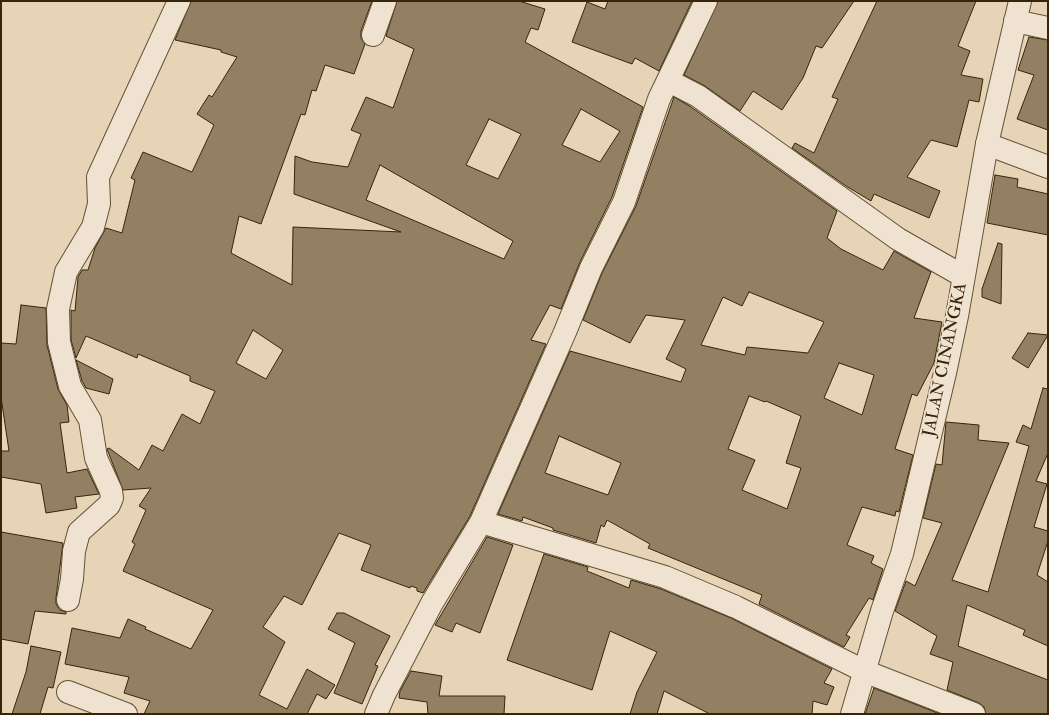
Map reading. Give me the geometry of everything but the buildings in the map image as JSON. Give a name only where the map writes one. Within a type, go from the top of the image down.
[{"type":"street","points":[[68,600],[72,579],[74,551],[79,532],[109,505],[112,498],[111,490],[96,458],[90,420],[70,386],[59,342],[58,309],[66,272],[93,227],[99,204],[98,177],[179,1]]},
{"type":"street","points":[[373,35],[386,1]]},
{"type":"street","points":[[376,714],[384,695],[432,603],[481,522],[591,268],[624,202],[659,99],[669,82],[706,1]]},
{"type":"street","points":[[1018,11],[1048,28]]},
{"type":"street","name":"JALAN CINANGKA","points":[[852,714],[882,611],[902,554],[945,373],[957,316],[987,144],[1018,11]]},
{"type":"street","points":[[669,82],[698,96],[898,239],[963,276]]},
{"type":"street","points":[[987,144],[1048,167]]},
{"type":"street","points":[[481,522],[665,577],[736,607],[864,671],[974,714]]},
{"type":"street","points":[[68,692],[126,714]]}]
